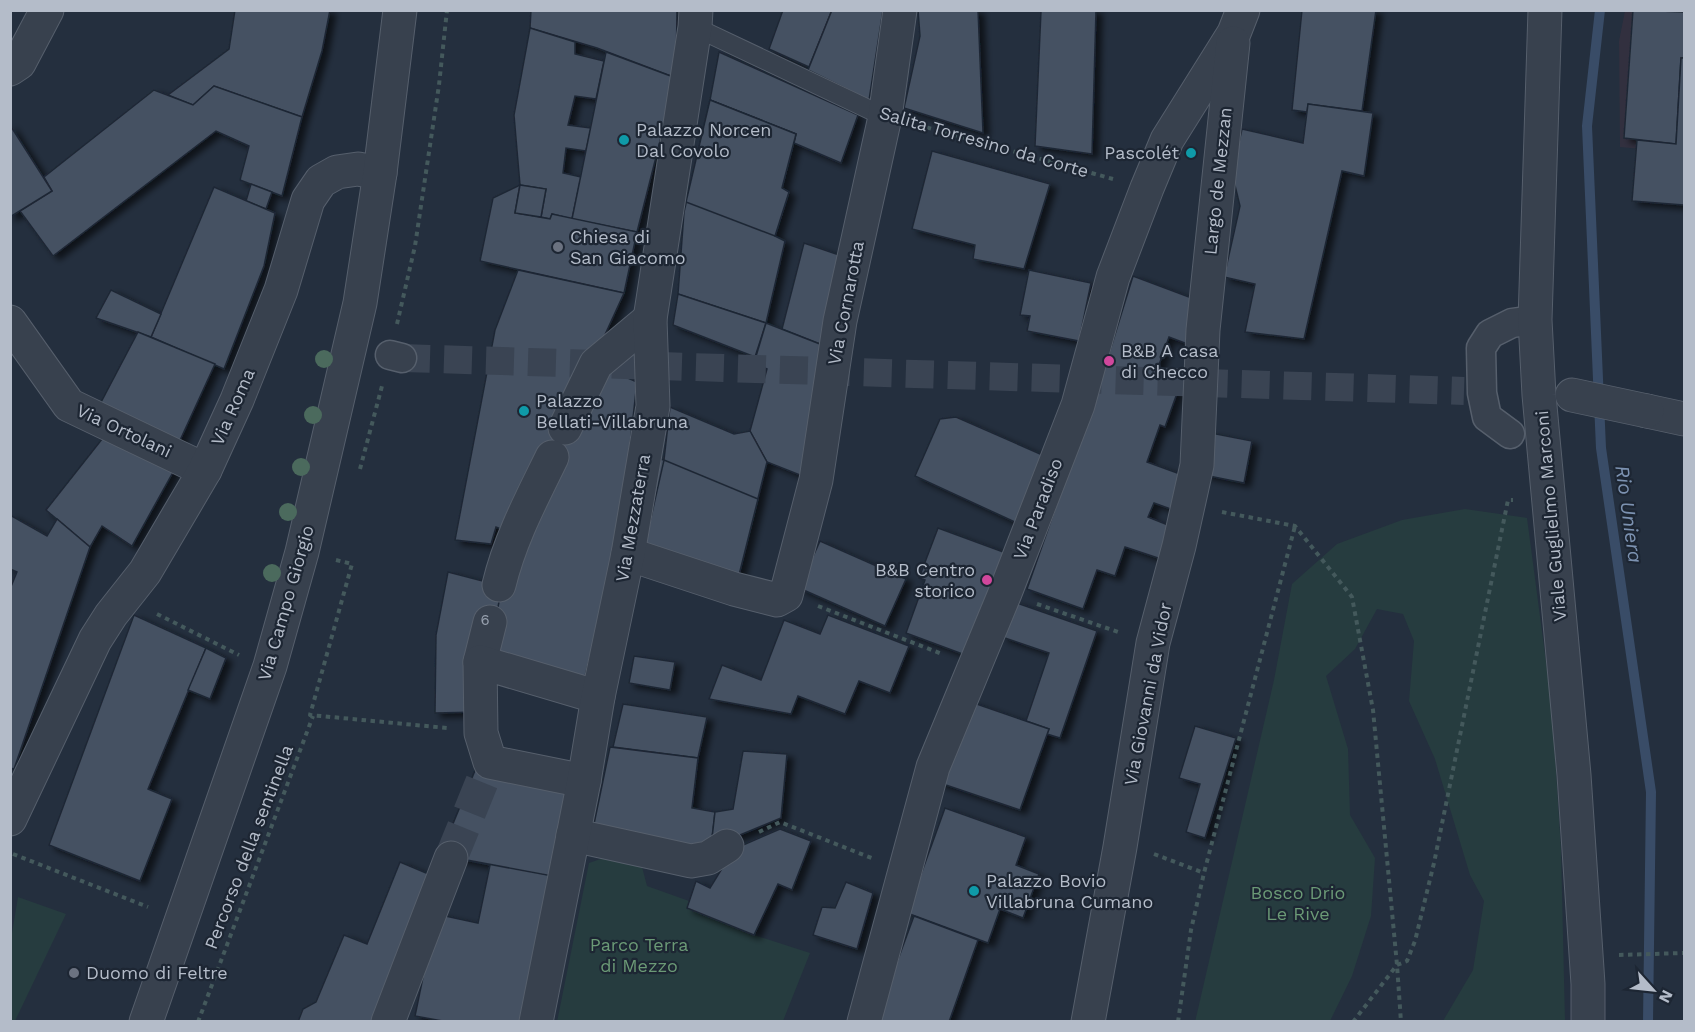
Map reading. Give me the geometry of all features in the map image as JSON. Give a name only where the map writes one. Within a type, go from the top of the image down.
[{"type":"street","points":[[10,69],[19,63],[46,10]]},
{"type":"street","points":[[380,173],[400,10]]},
{"type":"street","name":"Via Cornarotta","points":[[786,595],[816,480],[840,321],[885,117],[900,10]]},
{"type":"street","name":"Viale Guglielmo Marconi","points":[[1545,10],[1535,320],[1539,395],[1573,763],[1586,956],[1588,1022]]},
{"type":"street","name":"Via Mezzaterra","points":[[536,1022],[584,781],[598,697],[628,554],[652,406],[650,318],[696,19]]},
{"type":"street","name":"Via Paradiso","points":[[864,1022],[933,767],[1005,593],[1078,405],[1113,278],[1167,140],[1238,22]]},
{"type":"street","name":"Largo de Mezzan","points":[[1203,330],[1238,22]]},
{"type":"street","name":"Via Roma","points":[[10,819],[95,640],[111,615],[145,572],[205,470],[237,400],[281,290],[308,200],[321,181],[337,172],[358,170],[380,173]]},
{"type":"street","name":"Via Campo Giorgio","points":[[146,1022],[270,666],[302,552],[360,303],[380,173]]},
{"type":"street","points":[[499,585],[505,560],[526,510],[596,364],[650,318]]},
{"type":"street","points":[[1510,434],[1487,417],[1473,392],[1481,348],[1490,334],[1512,323],[1535,320]]},
{"type":"street","name":"Via Ortolani","points":[[10,322],[69,405],[205,470]]},
{"type":"street","name":"Via Giovanni da Vidor","points":[[1088,1022],[1121,842],[1153,643],[1197,465],[1203,330]]},
{"type":"street","points":[[1539,395],[1576,395],[1684,419]]},
{"type":"street","points":[[628,554],[734,589],[777,600],[786,595]]},
{"type":"street","points":[[490,622],[480,662],[481,733],[490,762],[584,781]]},
{"type":"street","points":[[480,662],[598,697]]},
{"type":"street","points":[[573,835],[691,861],[708,858],[727,846]]},
{"type":"street","points":[[388,1022],[452,858]]},
{"type":"lane","name":"Salita Torresino da Corte","points":[[696,19],[885,117]]},
{"type":"path","points":[[396,357],[439,85],[447,10]]},
{"type":"path","name":"Salita Torresino da Corte","points":[[885,117],[1147,188]]},
{"type":"path","points":[[1353,1022],[1397,965],[1407,961],[1418,930],[1434,863],[1508,500],[1514,500]]},
{"type":"path","points":[[1188,505],[1295,526],[1352,597],[1373,710],[1401,1022]]},
{"type":"path","points":[[1178,1022],[1191,930],[1204,873],[1295,526]]},
{"type":"path","name":"Percorso della sentinella","points":[[198,1022],[313,716],[309,715],[352,564],[302,552]]},
{"type":"path","points":[[1005,593],[1153,643]]},
{"type":"path","points":[[786,595],[974,666]]},
{"type":"path","points":[[193,632],[242,656]]},
{"type":"path","points":[[313,716],[421,724],[481,733]]},
{"type":"path","points":[[758,832],[780,822],[905,872]]},
{"type":"path","points":[[1121,842],[1204,873]]},
{"type":"path","points":[[10,853],[182,921]]},
{"type":"path","points":[[1586,956],[1684,953]]},
{"type":"shaded area","points":[[1625,11],[1684,11],[1684,153],[1620,147],[1619,41]]},
{"type":"green space","name":"Bosco Drio Le Rive","points":[[1465,509],[1527,518],[1552,707],[1561,850],[1565,1021],[1443,1021],[1473,970],[1484,901],[1470,875],[1435,759],[1409,701],[1414,641],[1403,614],[1377,609],[1355,649],[1326,676],[1348,749],[1350,815],[1375,858],[1371,916],[1352,976],[1330,1021],[1195,1022],[1274,680],[1292,584],[1337,544],[1402,520]]},
{"type":"green space","name":"Parco Terra di Mezzo","points":[[612,855],[642,867],[647,886],[689,901],[754,935],[810,953],[783,1021],[557,1022],[589,863]]},
{"type":"green space","points":[[18,897],[66,914],[15,1021],[11,1021],[11,939]]},
{"type":"building","points":[[235,10],[330,10],[322,51],[302,117],[214,86],[193,105],[168,95],[229,49]]},
{"type":"building","points":[[531,10],[677,10],[676,78],[597,48],[530,28]]},
{"type":"building","points":[[783,10],[832,10],[809,67],[769,49]]},
{"type":"building","points":[[832,10],[883,10],[869,100],[808,70]]},
{"type":"building","points":[[918,10],[978,10],[983,133],[904,108],[920,36]]},
{"type":"building","points":[[1096,10],[1092,154],[1035,146],[1041,11]]},
{"type":"building","points":[[1302,10],[1376,10],[1362,111],[1308,104],[1307,112],[1292,110]]},
{"type":"building","points":[[1633,10],[1684,12],[1684,58],[1681,58],[1676,144],[1624,138]]},
{"type":"building","points":[[530,28],[575,42],[575,54],[604,61],[596,99],[575,96],[568,125],[591,128],[586,151],[566,148],[563,173],[581,177],[572,219],[552,214],[550,219],[541,217],[546,189],[520,185],[514,115]]},
{"type":"building","name":"Palazzo Norcen Dal Covolo","points":[[606,52],[676,78],[637,232],[572,219]]},
{"type":"building","points":[[719,52],[858,115],[841,163],[794,143],[796,134],[710,100]]},
{"type":"building","points":[[1681,58],[1684,58],[1684,205],[1632,201],[1637,140],[1676,144]]},
{"type":"building","points":[[214,86],[302,117],[282,196],[240,180],[249,146],[216,131],[53,256],[20,211],[52,191],[44,177],[154,90],[193,105]]},
{"type":"building","points":[[710,100],[796,134],[782,188],[789,192],[775,236],[785,241],[766,323],[678,294],[684,212]]},
{"type":"building","points":[[710,100],[796,134],[782,188],[789,192],[775,236],[686,202]]},
{"type":"building","points":[[1308,104],[1373,113],[1364,176],[1342,171],[1304,339],[1245,332],[1255,284],[1224,277],[1240,206],[1232,173],[1242,129],[1303,143]]},
{"type":"building","points":[[10,125],[52,191],[10,217]]},
{"type":"building","points":[[932,151],[1050,184],[1024,269],[973,259],[975,245],[912,229]]},
{"type":"building","points":[[251,184],[272,192],[266,209],[246,201]]},
{"type":"building","name":"Chiesa di San Giacomo","points":[[520,185],[515,213],[550,219],[552,214],[637,232],[624,293],[480,261],[493,198]]},
{"type":"building","points":[[520,185],[546,189],[541,217],[515,213]]},
{"type":"building","points":[[214,187],[275,213],[264,266],[224,369],[151,337]]},
{"type":"building","points":[[804,243],[842,256],[825,346],[782,329]]},
{"type":"building","name":"Palazzo Bellati-Villabruna","points":[[518,270],[624,293],[514,534],[496,527],[491,544],[455,540],[495,330]]},
{"type":"building","points":[[1029,270],[1091,283],[1079,341],[1027,331],[1030,316],[1020,315]]},
{"type":"building","points":[[1133,276],[1205,303],[1190,345],[1169,337],[1156,373],[1181,382],[1165,427],[1160,425],[1147,462],[1191,478],[1179,512],[1154,503],[1148,517],[1178,529],[1167,561],[1125,547],[1115,576],[1097,570],[1083,609],[1027,589],[1105,367]]},
{"type":"building","points":[[111,290],[161,314],[151,337],[96,318]]},
{"type":"building","points":[[678,294],[766,323],[755,357],[673,325]]},
{"type":"building","points":[[766,323],[825,346],[805,477],[767,462],[750,431],[767,369],[754,363]]},
{"type":"building","points":[[138,332],[215,364],[176,449],[98,408]]},
{"type":"building","name":"Palazzo Bellati-Villabruna","points":[[596,364],[637,382],[611,571],[518,535]]},
{"type":"building","points":[[600,366],[637,382],[621,525],[582,689],[484,660],[502,586],[549,455],[562,427]]},
{"type":"building","points":[[670,407],[734,434],[750,431],[767,462],[738,579],[644,543],[657,459],[664,460]]},
{"type":"building","points":[[956,417],[1047,457],[1017,523],[915,476],[940,419]]},
{"type":"building","points":[[110,429],[177,465],[132,546],[102,526],[90,547],[46,510]]},
{"type":"building","points":[[1211,433],[1252,441],[1244,483],[1204,475]]},
{"type":"building","points":[[664,460],[758,499],[738,579],[645,544]]},
{"type":"building","points":[[10,515],[47,536],[57,519],[90,547],[14,769],[10,768],[10,589],[17,572],[10,569]]},
{"type":"building","points":[[938,528],[1006,553],[968,656],[906,633],[925,580],[919,578]]},
{"type":"building","points":[[820,541],[906,579],[885,626],[799,588]]},
{"type":"building","points":[[448,572],[502,586],[478,712],[435,713],[436,635]]},
{"type":"building","points":[[1014,602],[1097,631],[1060,738],[1047,734],[1049,729],[1026,721],[1049,653],[1002,637]]},
{"type":"building","points":[[134,615],[206,648],[148,789],[172,799],[140,881],[49,845]]},
{"type":"building","points":[[828,615],[909,646],[890,693],[859,681],[845,714],[798,696],[791,714],[709,699],[722,665],[761,680],[784,620],[820,634]]},
{"type":"building","points":[[206,648],[226,658],[210,699],[188,690]]},
{"type":"building","points":[[634,656],[675,662],[670,690],[629,683]]},
{"type":"building","points":[[965,700],[1049,729],[1020,810],[937,782]]},
{"type":"building","points":[[623,704],[707,717],[698,758],[613,747]]},
{"type":"building","points":[[1195,726],[1236,738],[1205,838],[1186,832],[1200,784],[1179,778]]},
{"type":"building","points":[[610,747],[698,758],[692,808],[715,812],[711,847],[700,851],[594,824]]},
{"type":"building","points":[[743,751],[787,754],[781,818],[711,847],[715,812],[733,809]]},
{"type":"building","points":[[479,761],[571,781],[520,1022],[448,1022],[415,1016],[436,914],[478,923],[490,865],[440,855]]},
{"type":"building","points":[[479,761],[571,781],[552,876],[440,855]]},
{"type":"building","name":"Palazzo Bovio Villabruna Cumano","points":[[945,808],[1026,837],[1016,865],[1039,874],[1023,918],[1000,909],[988,943],[907,913]]},
{"type":"building","points":[[780,829],[811,841],[792,890],[778,884],[754,935],[687,908],[696,881],[710,888],[734,849]]},
{"type":"building","points":[[400,862],[438,878],[380,1022],[298,1022],[303,1009],[316,1002],[344,935],[367,944]]},
{"type":"building","points":[[846,882],[873,893],[857,949],[813,935],[822,907],[835,908]]},
{"type":"building","points":[[914,916],[978,940],[949,1022],[875,1022]]},
{"type":"waterway","name":"Rio Uniera","points":[[1600,10],[1587,126],[1601,448],[1651,792],[1648,1022]]},
{"type":"tunnel","points":[[402,358],[1464,391]]},
{"type":"tunnel","points":[[451,858],[490,762]]},
{"type":"place","name":"Palazzo Norcen Dal Covolo","points":[[624,140]]},
{"type":"place","name":"Pascolét","points":[[1191,153]]},
{"type":"place","name":"Chiesa di San Giacomo","points":[[558,247]]},
{"type":"place","name":"B&B A casa di Checco","points":[[1109,361]]},
{"type":"place","name":"Palazzo Bellati-Villabruna","points":[[524,411]]},
{"type":"place","name":"B&B Centro storico","points":[[987,580]]},
{"type":"place","name":"Palazzo Bovio Villabruna Cumano","points":[[974,891]]},
{"type":"place","name":"Duomo di Feltre","points":[[74,973]]}]
